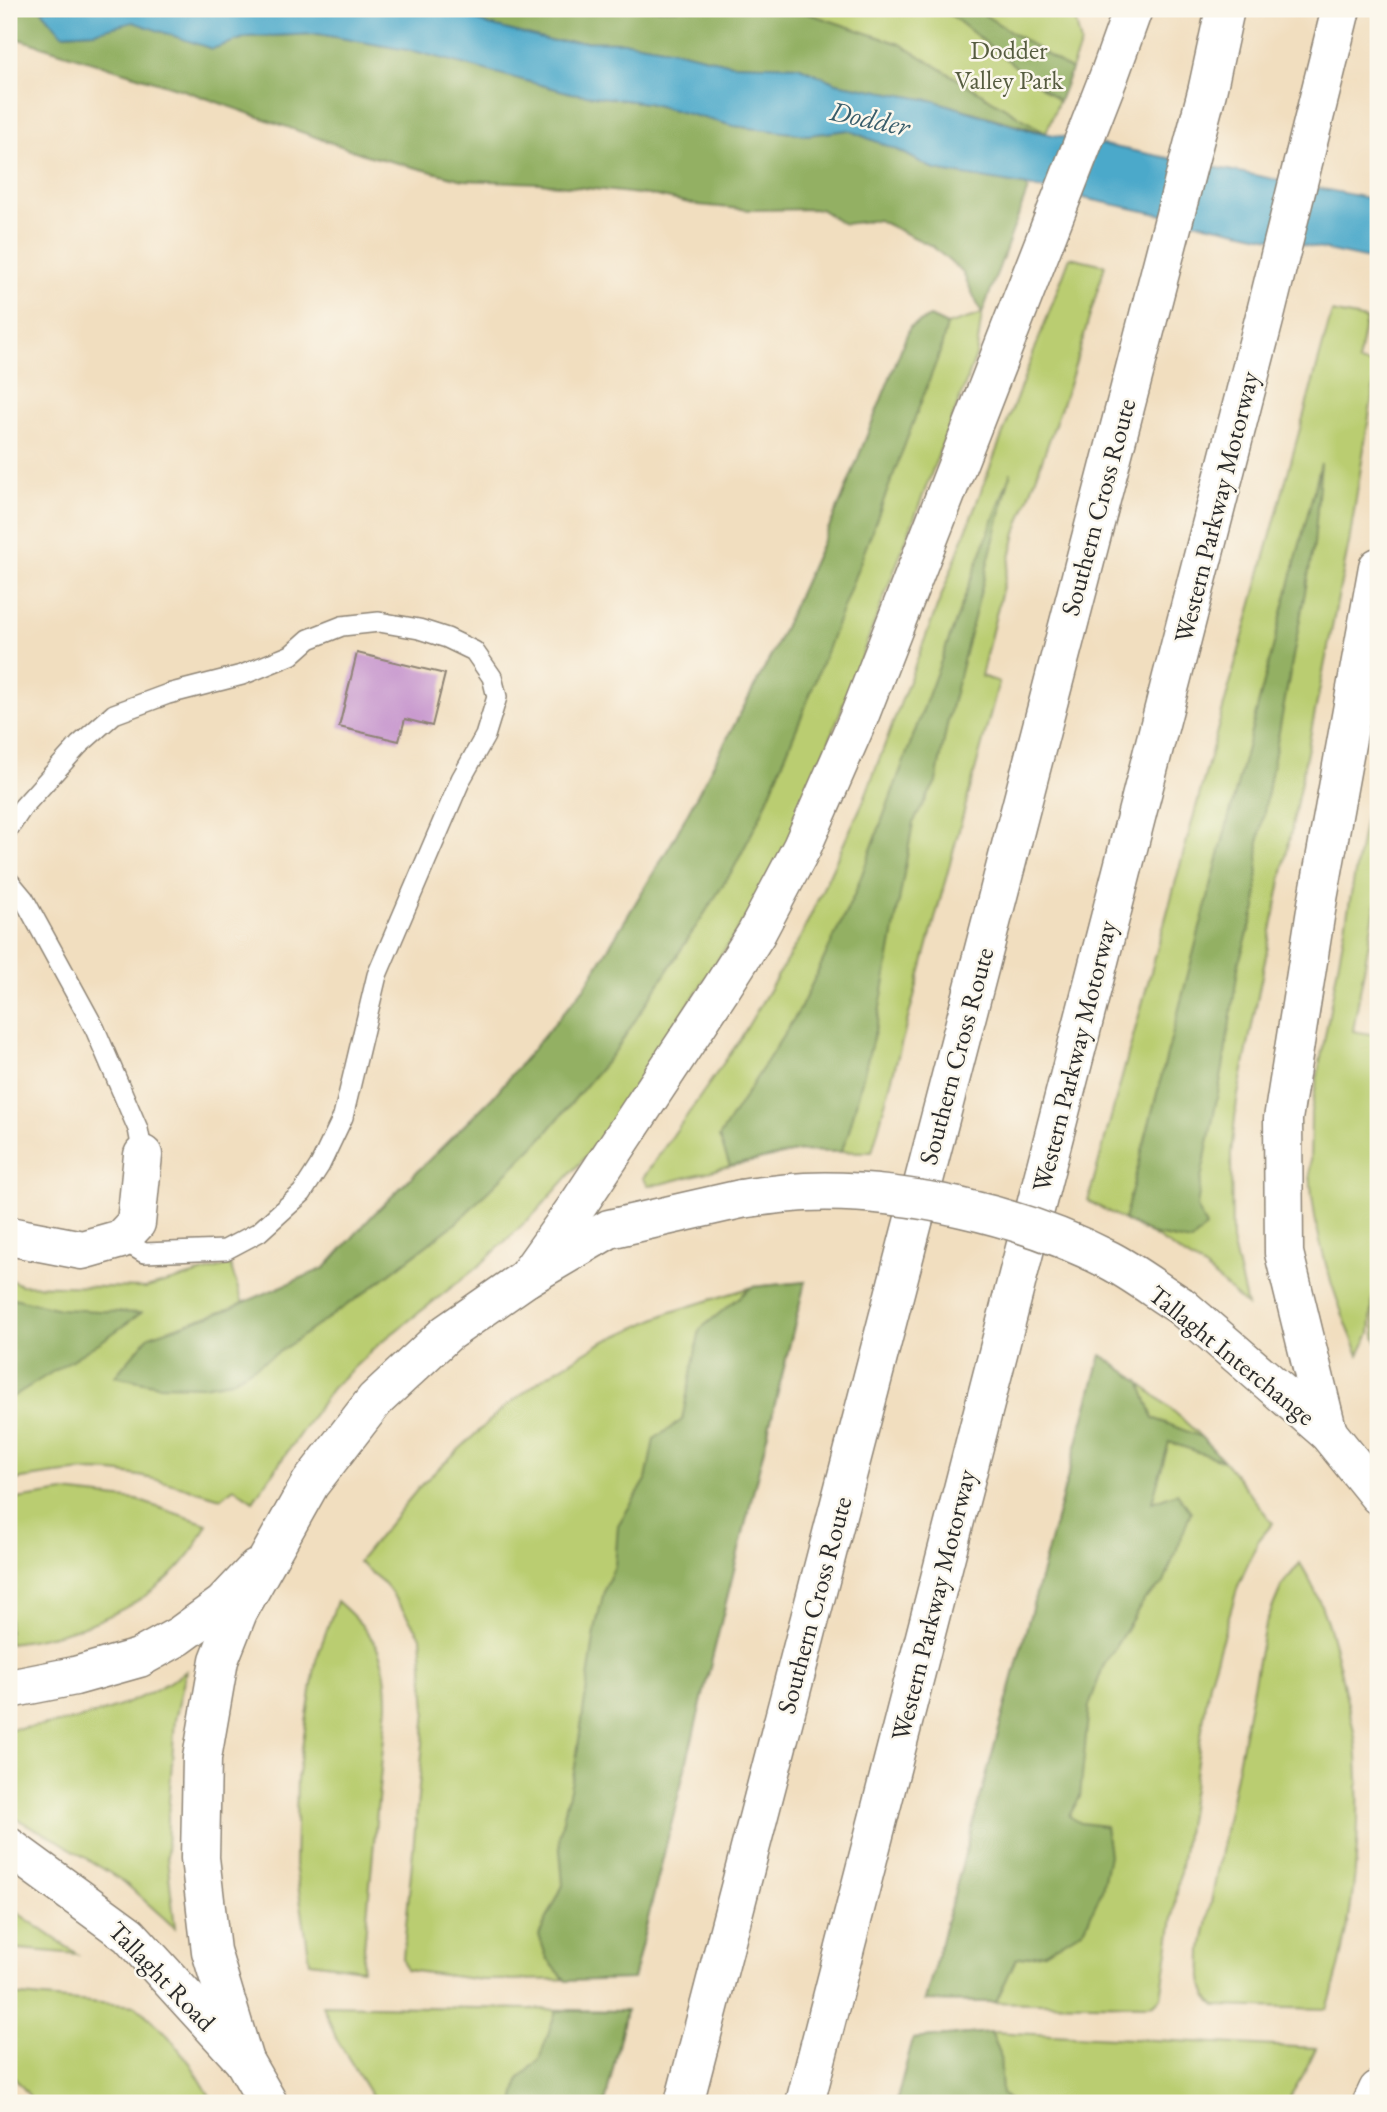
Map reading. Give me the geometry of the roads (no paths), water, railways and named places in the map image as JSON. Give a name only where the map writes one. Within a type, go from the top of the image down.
[{"type":"main road","points":[[268,2103],[244,2061],[211,1951],[200,1858],[202,1758],[219,1660],[238,1612],[310,1484],[375,1400],[447,1332],[526,1278],[580,1202],[756,934],[802,847],[859,718],[1110,76],[1133,9]]},
{"type":"main road","name":"Southern Cross Route","points":[[684,2103],[1207,92],[1225,9]]},
{"type":"main road","name":"Western Parkway Motorway","points":[[805,2103],[1266,312],[1341,9]]},
{"type":"main road","points":[[1376,1497],[1328,1433],[1284,1253],[1283,1119],[1317,904],[1378,567]]},
{"type":"main road","points":[[9,1236],[82,1250],[121,1239],[136,1223],[143,1155]]},
{"type":"main road","name":"Tallaght Interchange","points":[[526,1278],[609,1229],[741,1199],[805,1192],[869,1194],[941,1204],[1021,1223],[1109,1260],[1181,1306],[1328,1433]]},
{"type":"main road","points":[[9,1689],[75,1676],[139,1658],[178,1636],[223,1604],[267,1557]]},
{"type":"main road","name":"Tallaght Road","points":[[9,1847],[129,1935],[244,2061]]},
{"type":"main road","points":[[1372,2103],[1378,2090]]},
{"type":"lane","points":[[9,828],[23,807],[79,745],[114,714],[167,694],[242,675],[291,654],[309,639],[342,626],[379,622],[419,629],[447,638],[474,651],[492,677],[497,697],[485,736],[461,779],[377,975],[343,1117],[320,1166],[302,1193],[258,1232],[225,1250],[176,1254],[144,1253],[121,1239]]},
{"type":"lane","points":[[9,881],[24,899],[95,1029],[138,1129],[143,1155]]},
{"type":"water","name":"Dodder","points":[[41,9],[451,9],[489,25],[550,41],[627,42],[675,50],[731,64],[798,66],[836,83],[935,101],[1029,130],[1378,200],[1378,261],[1023,185],[935,170],[900,151],[848,130],[808,135],[734,126],[647,103],[571,93],[418,52],[318,34],[247,37],[212,49],[133,22],[94,32],[62,34]]},
{"type":"park label","name":"Dodder Valley Park","points":[[1009,65]]}]
